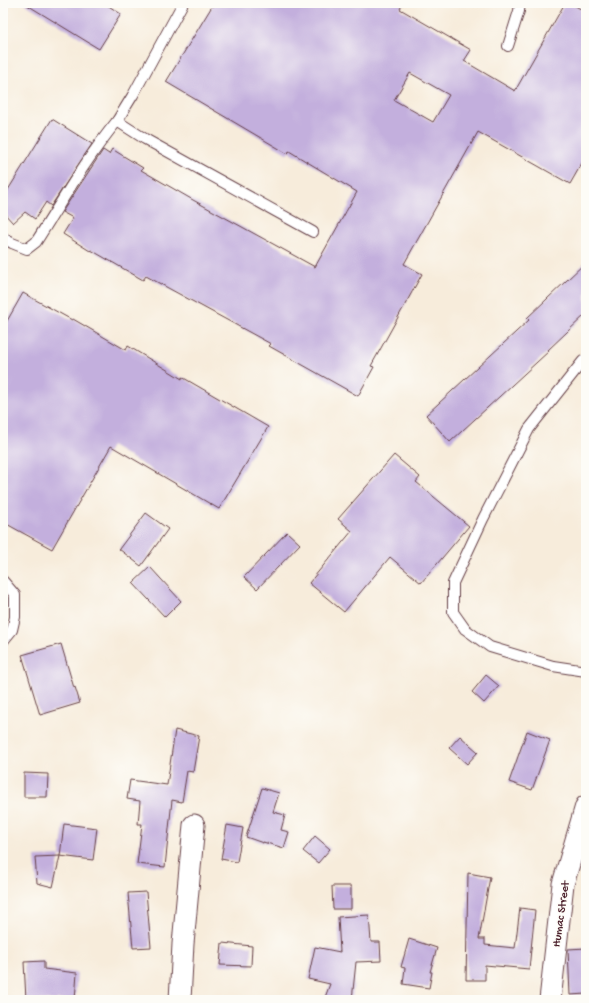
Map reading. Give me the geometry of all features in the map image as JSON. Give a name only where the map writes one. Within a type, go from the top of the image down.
[{"type":"street","name":"Humac Street","points":[[550,1000],[563,884],[586,806]]},
{"type":"street","points":[[180,1000],[183,944],[194,825]]},
{"type":"lane","points":[[3,238],[27,249],[36,242],[133,95],[183,3]]},
{"type":"lane","points":[[508,46],[520,3]]},
{"type":"lane","points":[[117,121],[144,139],[313,232]]},
{"type":"lane","points":[[583,361],[530,429],[483,519],[453,583],[453,612],[465,629],[490,647],[553,666],[586,671]]},
{"type":"lane","points":[[3,581],[15,595],[15,617],[12,630],[3,641]]},
{"type":"building","points":[[24,3],[104,3],[121,14],[99,49]]},
{"type":"building","points":[[214,3],[403,3],[400,9],[471,50],[464,61],[515,91],[565,3],[570,3],[586,12],[586,156],[570,184],[478,132],[404,264],[422,274],[371,366],[374,367],[358,396],[269,346],[271,344],[146,276],[143,280],[91,250],[90,251],[63,234],[73,218],[62,212],[103,150],[109,154],[112,149],[143,168],[141,170],[315,267],[357,192],[289,151],[288,154],[166,82]],"holes":[[[410,73],[449,95],[433,122],[394,100]]]},
{"type":"building","points":[[52,119],[92,144],[51,206],[46,202],[35,219],[25,212],[13,223],[3,212],[3,198]]},
{"type":"building","points":[[586,262],[586,314],[548,350],[549,351],[450,442],[426,415],[529,320],[527,318]]},
{"type":"building","points":[[23,293],[72,320],[73,319],[126,350],[128,346],[182,379],[182,377],[268,427],[219,509],[111,446],[52,549],[3,522],[3,328]]},
{"type":"building","points":[[394,455],[420,477],[416,482],[469,526],[421,583],[390,557],[344,612],[309,583],[352,531],[338,519]]},
{"type":"building","points":[[146,513],[168,529],[141,566],[119,549]]},
{"type":"building","points":[[287,532],[300,544],[257,589],[244,577]]},
{"type":"building","points":[[150,567],[181,601],[165,617],[133,583]]},
{"type":"building","points":[[61,644],[80,703],[40,715],[22,655]]},
{"type":"building","points":[[486,675],[499,686],[484,703],[472,692]]},
{"type":"building","points":[[175,730],[199,736],[193,772],[187,771],[182,802],[172,800],[165,867],[137,864],[142,824],[138,824],[140,801],[127,799],[130,780],[167,785]]},
{"type":"building","points":[[527,731],[550,740],[532,790],[509,782]]},
{"type":"building","points":[[460,736],[478,752],[467,764],[449,748]]},
{"type":"building","points":[[24,773],[48,774],[47,797],[24,797]]},
{"type":"building","points":[[262,788],[279,793],[273,812],[285,815],[281,830],[289,832],[284,848],[246,837]]},
{"type":"building","points":[[64,824],[97,828],[93,860],[60,856]]},
{"type":"building","points":[[227,825],[243,828],[237,862],[221,859]]},
{"type":"building","points":[[315,836],[330,849],[318,863],[303,851]]},
{"type":"building","points":[[60,856],[53,887],[37,883],[35,857]]},
{"type":"building","points":[[468,873],[490,877],[479,939],[485,939],[485,945],[515,948],[520,908],[535,910],[529,969],[485,965],[485,980],[466,980]]},
{"type":"building","points":[[332,886],[351,886],[351,909],[333,909]]},
{"type":"building","points":[[146,892],[151,947],[133,948],[128,893]]},
{"type":"building","points":[[369,915],[371,942],[380,942],[381,961],[356,962],[352,1000],[324,1000],[330,984],[308,979],[315,947],[340,952],[338,917]]},
{"type":"building","points":[[409,939],[437,948],[430,972],[432,972],[429,988],[403,984],[405,968],[401,967]]},
{"type":"building","points":[[222,943],[252,946],[251,966],[220,965]]},
{"type":"building","points":[[586,948],[586,994],[570,995],[568,949]]},
{"type":"building","points":[[44,961],[44,969],[77,973],[75,1000],[26,1000],[24,962]]}]
